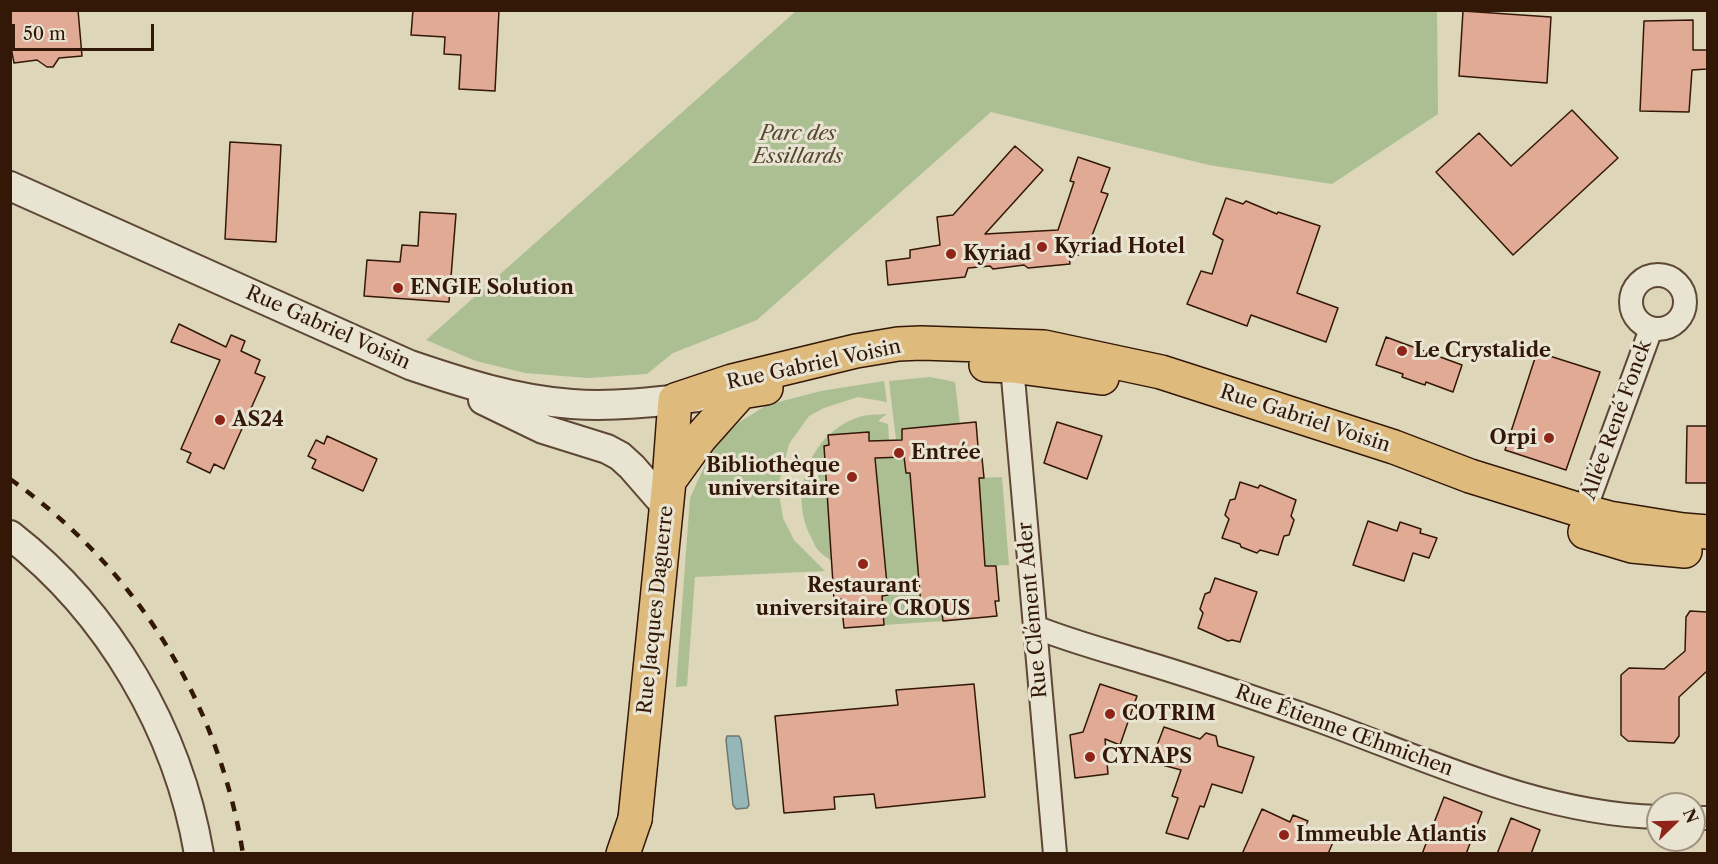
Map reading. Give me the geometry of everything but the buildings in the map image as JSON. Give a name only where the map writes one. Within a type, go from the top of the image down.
[{"type":"main road","name":"Rue Gabriel Voisin","points":[[675,400],[732,381],[856,351],[898,344],[944,343],[1044,347],[1161,372],[1394,447],[1470,476],[1583,511],[1610,518],[1707,532]]},
{"type":"main road","points":[[668,493],[700,438],[741,392],[887,367],[949,363],[1012,366],[1096,377],[1155,390],[1544,520],[1632,546],[1707,553]]},
{"type":"main road","name":"Rue Jacques Daguerre","points":[[623,854],[635,819],[668,493],[675,400]]},
{"type":"street","name":"Rue Gabriel Voisin","points":[[10,186],[410,365],[488,391],[572,404],[675,400]]},
{"type":"street","name":"Allée René Fonck","points":[[1583,511],[1651,329]]},
{"type":"street","points":[[410,365],[543,429],[613,452],[668,493]]},
{"type":"street","name":"Rue Clément Ader","points":[[1012,366],[1054,854]]},
{"type":"street","points":[[675,400],[741,392]]},
{"type":"street","points":[[10,535],[33,553],[74,594],[112,642],[139,686],[163,735],[182,786],[199,854]]},
{"type":"street","name":"Rue Étienne Œhmichen","points":[[1035,627],[1068,640],[1143,662],[1315,719],[1504,789],[1578,809],[1623,816],[1646,817]]},
{"type":"green space","name":"Parc des Essillards","points":[[796,11],[1437,11],[1438,114],[1332,184],[1209,165],[991,112],[757,320],[673,353],[647,374],[588,378],[525,373],[476,361],[426,340]]},
{"type":"green space","points":[[930,377],[955,382],[960,424],[902,429],[902,440],[896,440],[889,381]]},
{"type":"green space","points":[[884,381],[887,402],[858,397],[824,408],[809,416],[789,444],[778,487],[783,518],[794,540],[825,571],[695,577],[687,686],[676,687],[690,498],[713,447],[738,423],[767,405],[821,391]]},
{"type":"green space","points":[[887,414],[878,421],[888,424],[889,440],[869,441],[869,432],[829,435],[842,425],[859,417]]},
{"type":"green space","points":[[829,435],[829,445],[824,446],[832,561],[815,546],[804,520],[802,502],[803,484],[808,466],[816,450]]},
{"type":"green space","points":[[904,457],[906,472],[910,473],[921,606],[925,606],[926,614],[942,613],[943,621],[884,625],[882,596],[888,595],[875,458]]},
{"type":"green space","points":[[1002,477],[1009,565],[985,566],[979,478]]},
{"type":"water","points":[[727,736],[739,736],[741,740],[749,805],[747,808],[736,809],[733,805]]},
{"type":"railway","points":[[10,479],[55,514],[96,554],[133,597],[165,643],[192,692],[214,744],[231,798],[243,854]]},
{"type":"place","name":"Kyriad Hotel","points":[[1042,247]]},
{"type":"place","name":"Kyriad","points":[[951,254]]},
{"type":"place","name":"ENGIE Solution","points":[[398,288]]},
{"type":"place","name":"Le Crystalide","points":[[1402,351]]},
{"type":"place","name":"AS24","points":[[220,420]]},
{"type":"place","name":"Orpi","points":[[1549,438]]},
{"type":"place","name":"Entrée","points":[[899,453]]},
{"type":"place","name":"Bibliothèque universitaire","points":[[852,477]]},
{"type":"place","name":"Restaurant universitaire CROUS","points":[[863,564]]},
{"type":"place","name":"COTRIM","points":[[1110,714]]},
{"type":"place","name":"CYNAPS","points":[[1090,757]]},
{"type":"place","name":"Immeuble Atlantis","points":[[1284,835]]}]
